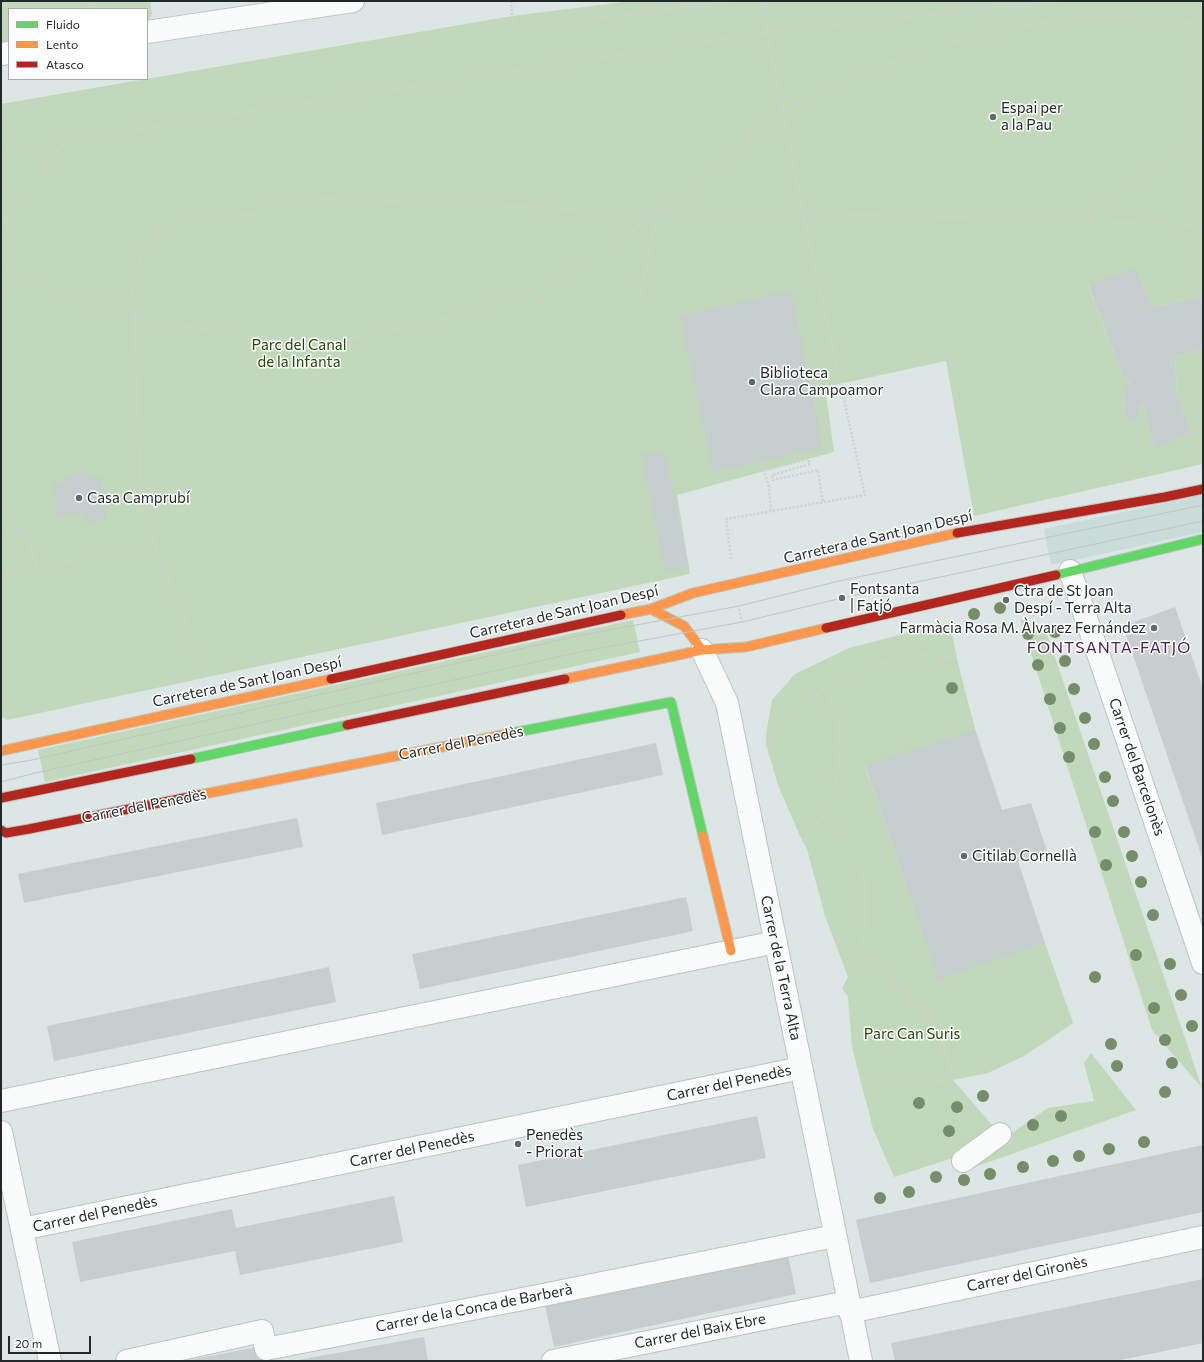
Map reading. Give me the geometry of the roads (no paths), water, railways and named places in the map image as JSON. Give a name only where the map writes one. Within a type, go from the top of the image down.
[{"type":"street","points":[[148,32],[353,1]]},
{"type":"street","name":"Carretera de Sant Joan Despí","points":[[1,751],[651,609],[693,593],[974,529],[1166,497],[1203,489]]},
{"type":"street","points":[[1,798],[702,650],[746,647],[1203,539]]},
{"type":"street","name":"Carrer del Barcelonès","points":[[1070,571],[1203,962]]},
{"type":"street","points":[[651,609],[684,626],[702,650]]},
{"type":"street","name":"Carrer de la Terra Alta","points":[[702,650],[727,703],[861,1361]]},
{"type":"street","name":"Carrer del Penedès","points":[[1,830],[6,833],[29,829],[671,702],[731,951]]},
{"type":"street","points":[[1,1101],[776,942]]},
{"type":"street","name":"Carrer del Penedès","points":[[22,1229],[801,1068]]},
{"type":"street","points":[[1,1132],[50,1361]]},
{"type":"street","points":[[963,1161],[1000,1134]]},
{"type":"street","name":"Carrer de la Conca de Barberà","points":[[127,1361],[262,1331],[266,1349],[835,1236]]},
{"type":"street","name":"Carrer del Gironès","points":[[849,1307],[1203,1237]]},
{"type":"street","name":"Carrer del Baix Ebre","points":[[552,1361],[849,1307]]},
{"type":"tram line","points":[[1,765],[32,760],[577,636],[739,606],[839,581],[1203,505]]},
{"type":"tram line","points":[[1,782],[35,773],[580,652],[742,622],[842,598],[1203,521]]},
{"type":"place","name":"Espai per a la Pau","points":[[993,117]]},
{"type":"place","name":"Biblioteca Clara Campoamor","points":[[752,382]]},
{"type":"place","name":"Casa Camprubí","points":[[79,498]]},
{"type":"place","name":"Fontsanta | Fatjó","points":[[842,598]]},
{"type":"place","name":"Ctra de St Joan Despí - Terra Alta","points":[[1006,600]]},
{"type":"place","name":"Farmàcia Rosa M. Àlvarez Fernández","points":[[1154,628]]},
{"type":"place","name":"Citilab Cornellà","points":[[964,856]]},
{"type":"place","name":"Penedès - Priorat","points":[[518,1144]]},
{"type":"district","name":"FONTSANTA-FATJÓ","points":[[1109,648]]},
{"type":"park label","name":"Parc del Canal de la Infanta","points":[[299,354]]},
{"type":"park label","name":"Parc Can Suris","points":[[912,1034]]}]
